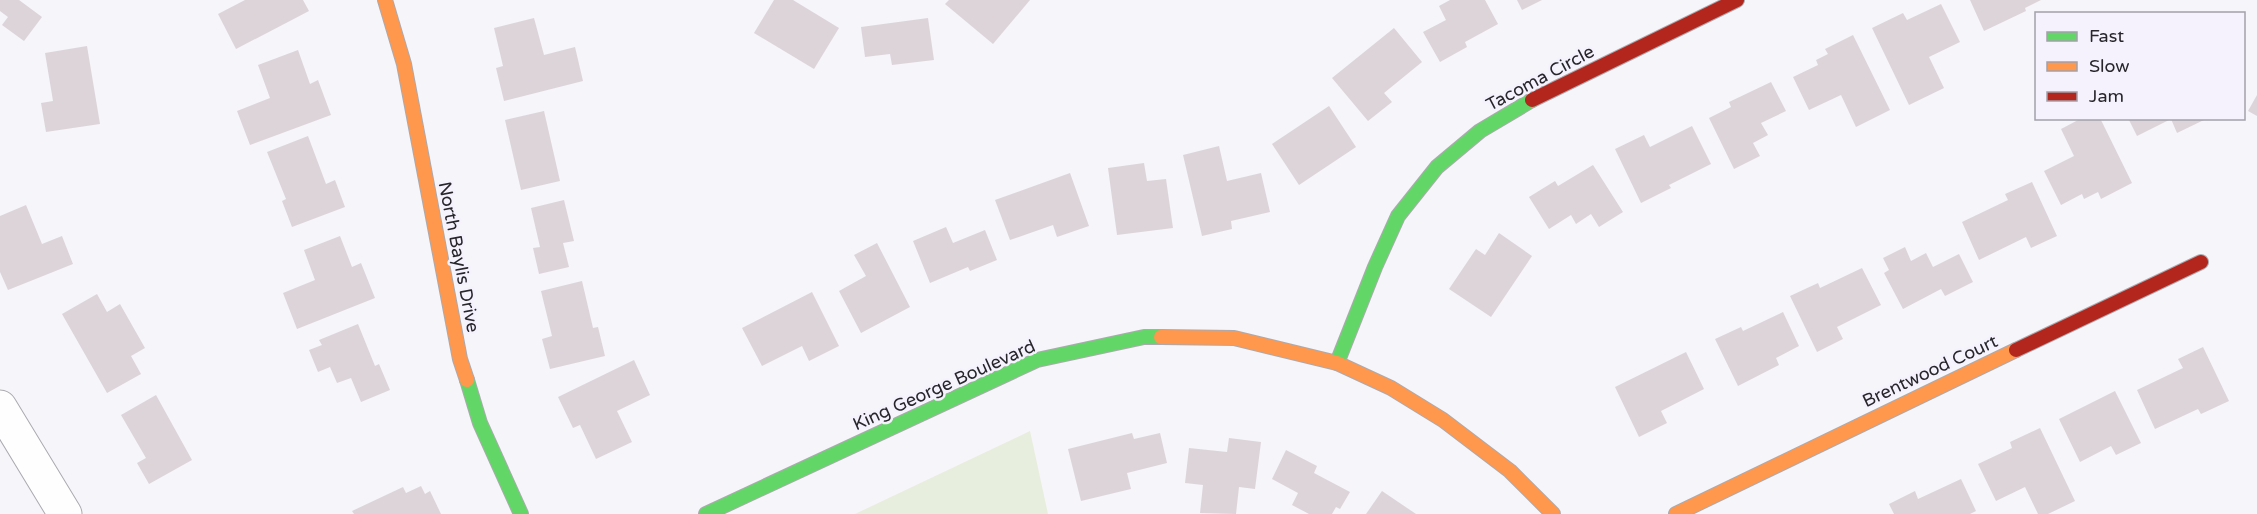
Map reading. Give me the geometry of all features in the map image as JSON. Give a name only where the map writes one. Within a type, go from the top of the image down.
[{"type":"street","name":"North Baylis Drive","points":[[385,0],[404,64],[460,359],[480,423],[521,514]]},
{"type":"street","name":"Tacoma Circle","points":[[1337,363],[1398,216],[1437,167],[1480,131],[1535,98],[1737,0]]},
{"type":"street","name":"Brentwood Court","points":[[1676,514],[1801,452],[2201,262]]},
{"type":"street","name":"King George Boulevard","points":[[706,514],[908,418],[1037,360],[1144,337],[1234,338],[1337,363],[1391,388],[1443,420],[1510,471],[1553,514]]},
{"type":"street","points":[[0,407],[65,514]]},
{"type":"green space","points":[[1030,431],[1048,514],[855,514]]},
{"type":"building","points":[[0,0],[19,0],[42,17],[24,41],[2,25],[8,17],[0,11]]},
{"type":"building","points":[[245,0],[303,0],[309,11],[236,49],[218,14]]},
{"type":"building","points":[[774,0],[793,0],[839,28],[814,69],[754,33]]},
{"type":"building","points":[[949,0],[1030,0],[993,44],[945,4]]},
{"type":"building","points":[[1450,0],[1485,0],[1498,24],[1465,42],[1467,47],[1440,62],[1423,32],[1446,20],[1439,6]]},
{"type":"building","points":[[1517,0],[1542,0],[1522,10]]},
{"type":"building","points":[[1970,0],[2041,0],[2025,8],[2026,11],[1984,31]]},
{"type":"building","points":[[1941,4],[1960,42],[1929,57],[1944,88],[1909,105],[1872,28],[1903,13],[1907,20]]},
{"type":"building","points":[[534,18],[544,55],[575,47],[583,81],[504,101],[496,68],[503,66],[494,28]]},
{"type":"building","points":[[928,18],[934,60],[892,65],[890,54],[865,57],[861,27]]},
{"type":"building","points":[[1394,28],[1422,62],[1384,93],[1392,102],[1368,121],[1332,78]]},
{"type":"building","points":[[1853,35],[1890,110],[1856,127],[1841,95],[1809,110],[1793,77],[1818,65],[1816,60],[1828,54],[1825,49]]},
{"type":"building","points":[[87,46],[100,124],[46,132],[41,103],[53,101],[45,53]]},
{"type":"building","points":[[298,50],[310,84],[318,80],[331,115],[250,145],[237,111],[270,98],[258,65]]},
{"type":"building","points":[[1771,82],[1786,111],[1761,123],[1768,135],[1753,143],[1760,156],[1734,169],[1709,118],[1731,107],[1729,102]]},
{"type":"building","points":[[2257,95],[2257,116],[2248,111]]},
{"type":"building","points":[[1329,106],[1356,147],[1299,185],[1272,144]]},
{"type":"building","points":[[544,111],[560,181],[521,190],[505,120]]},
{"type":"building","points":[[2078,120],[2101,120],[2132,183],[2101,199],[2098,192],[2084,199],[2082,194],[2061,205],[2044,171],[2074,156],[2061,129]]},
{"type":"building","points":[[2129,120],[2169,120],[2137,136]]},
{"type":"building","points":[[2171,120],[2204,120],[2177,133]]},
{"type":"building","points":[[1692,126],[1711,164],[1669,185],[1671,188],[1641,203],[1615,149],[1644,135],[1650,147]]},
{"type":"building","points":[[308,136],[326,184],[335,180],[345,207],[292,227],[282,201],[286,199],[267,152]]},
{"type":"building","points":[[1219,146],[1227,181],[1261,173],[1270,212],[1231,221],[1232,229],[1202,236],[1183,155]]},
{"type":"building","points":[[1144,163],[1147,181],[1166,179],[1173,228],[1117,235],[1108,168]]},
{"type":"building","points":[[1593,165],[1623,212],[1599,227],[1591,214],[1576,224],[1571,215],[1549,229],[1529,197],[1555,181],[1558,186]]},
{"type":"building","points":[[1070,173],[1089,226],[1057,237],[1053,225],[1010,240],[995,200]]},
{"type":"building","points":[[2032,182],[2057,236],[2031,248],[2026,237],[1979,260],[1962,222],[2008,200],[2005,194]]},
{"type":"building","points":[[564,200],[574,241],[563,243],[569,267],[539,274],[533,248],[540,247],[531,208]]},
{"type":"building","points":[[26,205],[42,244],[62,236],[73,264],[8,290],[0,272],[0,216]]},
{"type":"building","points":[[946,227],[953,243],[985,230],[997,260],[970,271],[968,267],[930,283],[913,241]]},
{"type":"building","points":[[1499,233],[1532,256],[1491,317],[1449,289],[1476,249],[1485,255]]},
{"type":"building","points":[[340,236],[352,267],[361,263],[375,298],[297,329],[283,293],[315,280],[304,250]]},
{"type":"building","points":[[877,243],[910,307],[861,333],[839,291],[866,276],[854,255]]},
{"type":"building","points":[[1905,247],[1911,261],[1926,253],[1933,267],[1959,254],[1973,282],[1945,296],[1941,289],[1903,309],[1884,273],[1889,270],[1883,258]]},
{"type":"building","points":[[1862,268],[1881,305],[1837,327],[1843,339],[1817,352],[1790,296],[1818,283],[1820,288]]},
{"type":"building","points":[[582,281],[593,328],[598,327],[605,356],[550,369],[542,339],[552,336],[541,291]]},
{"type":"building","points":[[812,292],[839,346],[809,361],[802,346],[762,366],[742,328]]},
{"type":"building","points":[[97,294],[107,312],[120,304],[145,348],[131,356],[141,374],[107,393],[62,314]]},
{"type":"building","points":[[1783,312],[1799,346],[1776,358],[1779,365],[1738,386],[1715,339],[1741,327],[1743,331]]},
{"type":"building","points":[[358,324],[375,366],[379,364],[390,390],[361,402],[351,378],[337,383],[330,367],[318,372],[309,350],[322,345],[319,340]]},
{"type":"building","points":[[2203,347],[2229,401],[2201,414],[2198,409],[2155,429],[2137,390],[2183,368],[2178,359]]},
{"type":"building","points":[[1686,352],[1704,389],[1661,411],[1667,423],[1639,437],[1615,387]]},
{"type":"building","points":[[634,360],[650,395],[617,411],[632,442],[596,459],[580,425],[573,428],[558,397]]},
{"type":"building","points":[[2115,391],[2141,443],[2116,455],[2111,446],[2080,462],[2059,419]]},
{"type":"building","points":[[156,395],[192,460],[149,484],[137,463],[146,458],[121,415]]},
{"type":"building","points":[[2040,428],[2075,501],[2048,514],[2038,514],[2025,487],[1996,501],[1978,464],[2012,448],[2010,442]]},
{"type":"building","points":[[1132,433],[1134,439],[1160,433],[1167,463],[1127,473],[1131,489],[1081,501],[1068,449]]},
{"type":"building","points":[[1229,438],[1261,442],[1255,489],[1239,487],[1236,514],[1200,513],[1203,485],[1185,483],[1189,448],[1227,452]]},
{"type":"building","points":[[1286,450],[1317,466],[1314,473],[1350,492],[1340,509],[1336,507],[1332,514],[1309,514],[1292,505],[1298,493],[1272,479]]},
{"type":"building","points":[[1961,479],[1976,511],[1970,514],[1894,514],[1889,504],[1915,491],[1918,499]]},
{"type":"building","points":[[421,486],[425,494],[430,491],[441,514],[354,514],[352,511],[403,487],[406,493]]},
{"type":"building","points":[[1382,491],[1416,514],[1366,514]]},
{"type":"traffic: fast","points":[[1337,363],[1398,216],[1437,167],[1480,131],[1532,100]]},
{"type":"traffic: fast","points":[[706,514],[1037,360],[1144,337],[1161,337]]},
{"type":"traffic: fast","points":[[467,380],[480,423],[521,514]]},
{"type":"traffic: slow","points":[[385,0],[404,64],[460,359],[467,380]]},
{"type":"traffic: slow","points":[[1161,337],[1234,338],[1337,363],[1391,388],[1443,420],[1510,471],[1553,514]]},
{"type":"traffic: slow","points":[[1676,514],[2016,350]]},
{"type":"traffic: jam","points":[[1532,100],[1737,0]]},
{"type":"traffic: jam","points":[[2016,350],[2201,262]]}]
